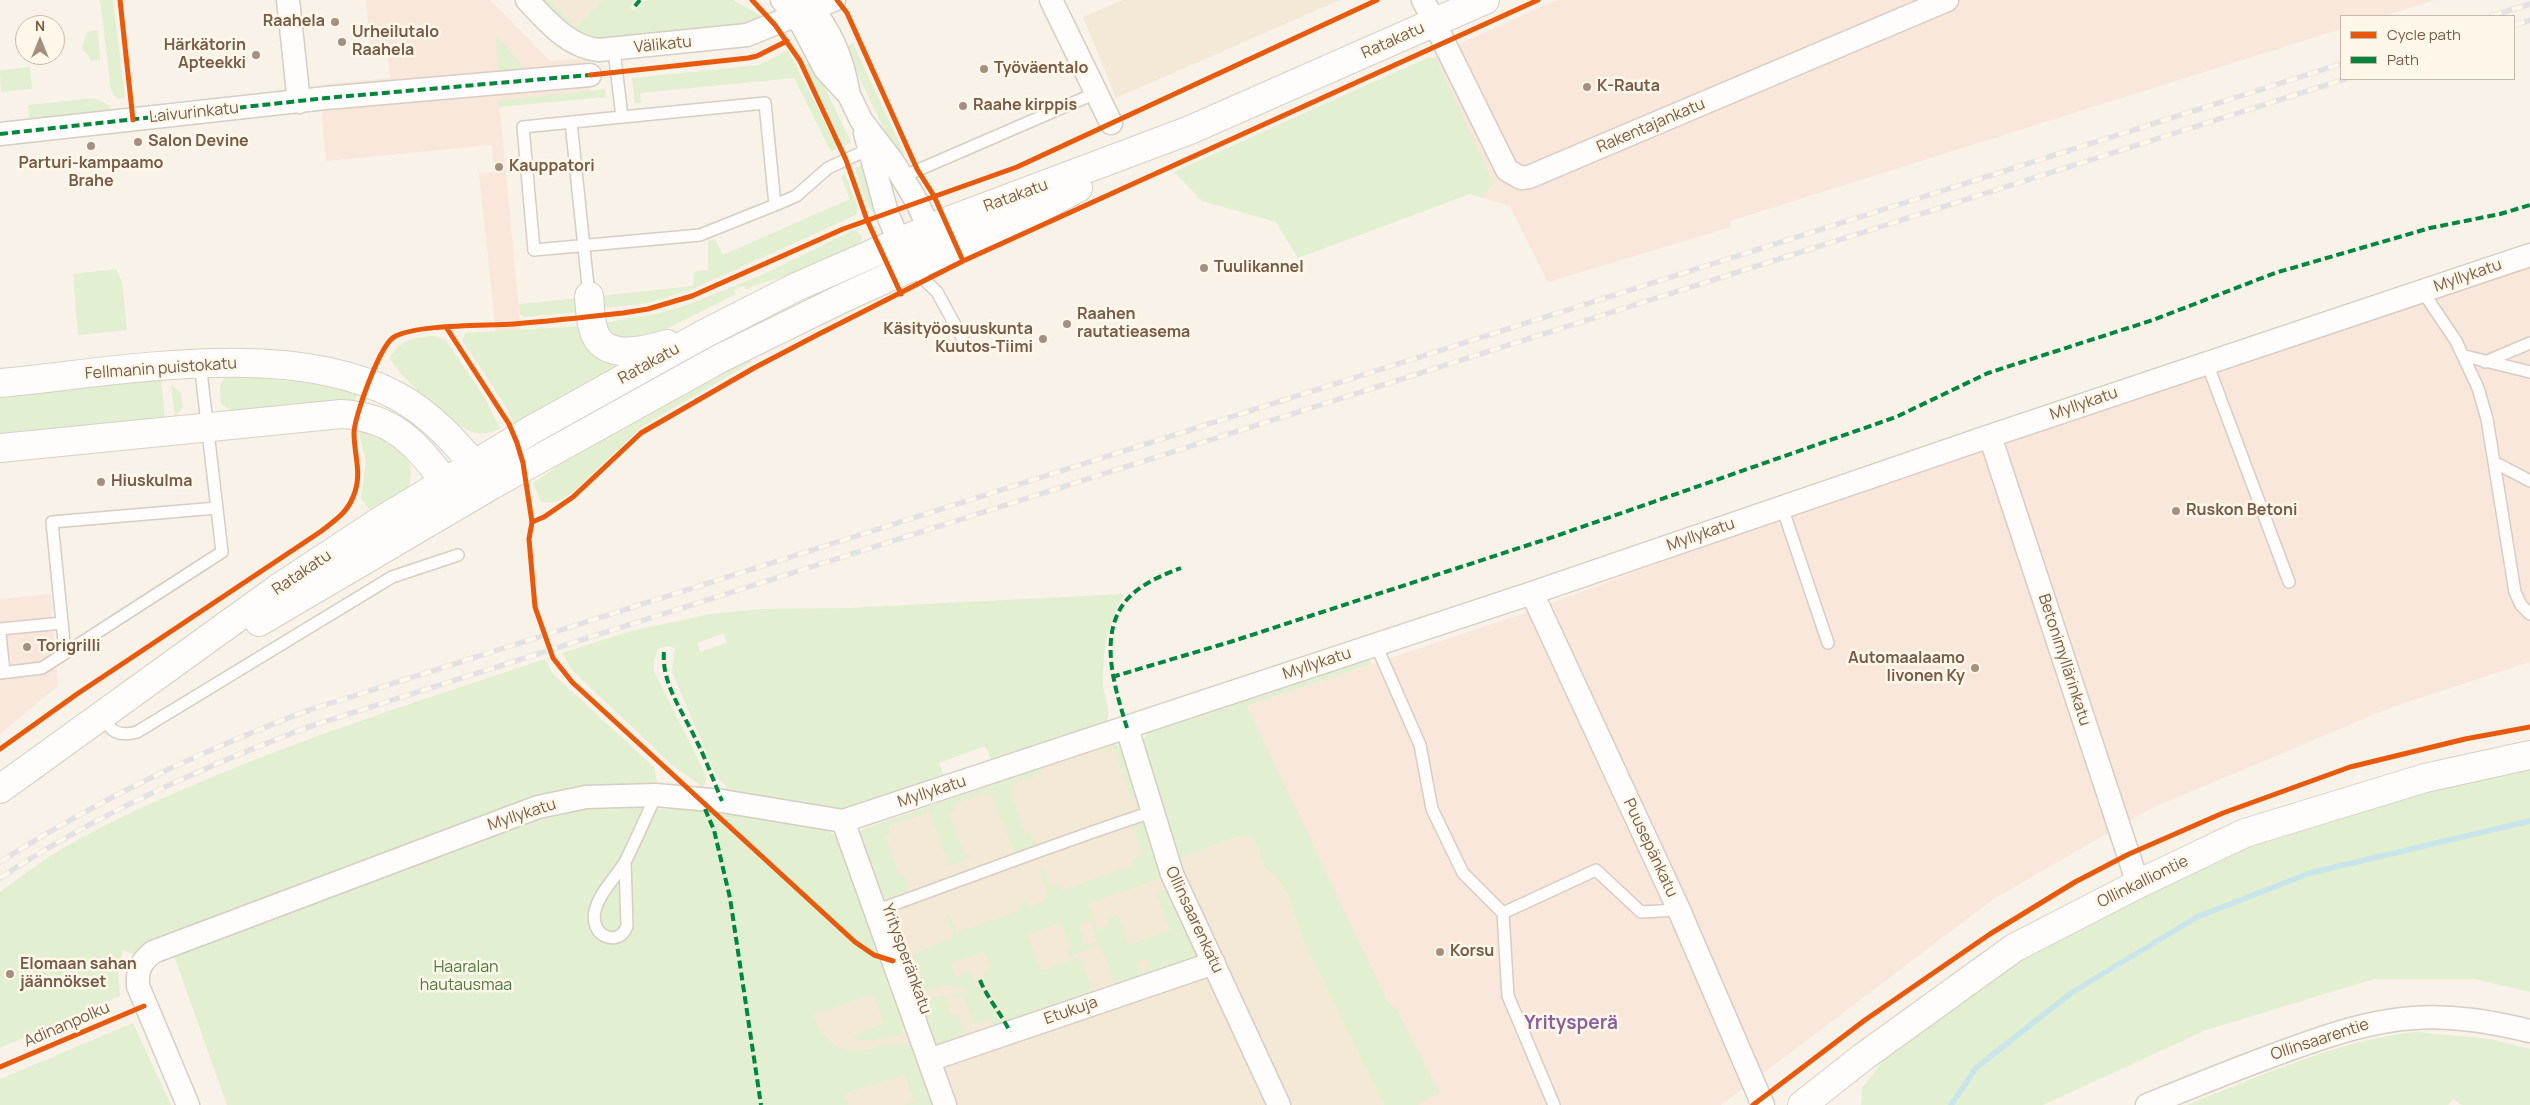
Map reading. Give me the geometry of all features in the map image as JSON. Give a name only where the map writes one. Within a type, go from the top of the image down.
[{"type":"main road","name":"Ratakatu","points":[[151,682],[261,621],[492,485],[719,359],[1026,215],[1190,130],[1429,11],[1485,0]]},
{"type":"main road","name":"Ratakatu","points":[[0,789],[151,682],[277,589],[380,521],[474,465],[727,322],[796,287],[899,242],[1190,130]]},
{"type":"main road","points":[[589,296],[593,329],[598,340],[608,347],[622,352],[640,353],[727,322]]},
{"type":"main road","name":"Fellmanin puistokatu","points":[[0,383],[200,363],[240,362],[276,364],[318,370],[369,382],[399,396],[448,435],[492,485]]},
{"type":"main road","points":[[0,448],[342,414],[367,417],[388,424],[398,431],[463,503]]},
{"type":"main road","name":"Ollinkalliontie","points":[[1802,1105],[1863,1057],[2014,948],[2138,884],[2246,833],[2424,778],[2530,756]]},
{"type":"street","points":[[288,0],[299,102]]},
{"type":"street","name":"Välikatu","points":[[527,0],[564,36],[578,45],[593,50],[614,50],[739,36],[760,31],[798,6],[834,0]]},
{"type":"street","points":[[1051,0],[1111,123]]},
{"type":"street","name":"Rakentajankatu","points":[[1429,11],[1507,170],[1513,175],[1525,178],[1946,0]]},
{"type":"street","points":[[798,6],[825,69],[849,95],[862,120],[902,177],[940,254]]},
{"type":"street","name":"Laivurinkatu","points":[[0,134],[299,102],[590,75]]},
{"type":"street","points":[[862,120],[886,213],[911,268]]},
{"type":"street","name":"Myllykatu","points":[[188,1105],[144,1006],[138,986],[137,972],[142,961],[152,952],[538,807],[586,797],[656,795],[722,801],[843,821],[1532,593],[1990,436],[2530,255]]},
{"type":"street","name":"Betonimyllärinkatu","points":[[1990,436],[2138,884]]},
{"type":"street","name":"Puusepänkatu","points":[[1532,593],[1679,910],[1763,1105]]},
{"type":"street","name":"Ollinsaarenkatu","points":[[1127,728],[1172,874],[1279,1105]]},
{"type":"street","name":"Yritysperänkatu","points":[[843,821],[945,1105]]},
{"type":"street","name":"Etukuja","points":[[928,1060],[1214,963]]},
{"type":"street","name":"Ollinsaarentie","points":[[2147,1105],[2254,1062],[2346,1030],[2377,1022],[2414,1018],[2457,1018],[2495,1023],[2530,1031]]},
{"type":"lane","points":[[614,50],[622,116]]},
{"type":"lane","points":[[902,177],[1096,93]]},
{"type":"lane","points":[[774,206],[765,103],[523,127],[534,250],[700,235],[774,206],[796,196],[828,168],[869,149]]},
{"type":"lane","points":[[570,122],[589,296]]},
{"type":"lane","points":[[911,268],[937,292],[965,343]]},
{"type":"lane","points":[[2423,292],[2465,356],[2478,388],[2487,418],[2514,592],[2521,605],[2530,614]]},
{"type":"lane","points":[[2485,362],[2530,343]]},
{"type":"lane","points":[[2465,356],[2530,372]]},
{"type":"lane","points":[[0,634],[2,673],[42,668],[222,552],[200,363]]},
{"type":"lane","points":[[2207,363],[2289,582]]},
{"type":"lane","points":[[2494,462],[2530,481]]},
{"type":"lane","points":[[65,652],[52,522],[217,508]]},
{"type":"lane","points":[[1782,508],[1828,643]]},
{"type":"lane","points":[[102,715],[107,725],[116,734],[126,735],[137,732],[392,578],[458,555]]},
{"type":"lane","points":[[0,629],[62,623]]},
{"type":"lane","points":[[1376,645],[1420,745],[1432,809],[1463,872],[1503,913],[1508,996],[1554,1105]]},
{"type":"lane","points":[[624,862],[627,926],[625,932],[618,937],[610,938],[601,934],[596,929],[595,912],[624,862],[656,795]]},
{"type":"lane","points":[[875,911],[1003,865],[1054,844],[1152,812]]},
{"type":"lane","points":[[1503,913],[1596,870],[1641,912],[1679,910]]},
{"type":"shaded area","name":"Kauppatori","points":[[366,0],[490,0],[550,61],[587,58],[590,91],[499,100],[521,331],[496,333],[479,173],[494,172],[492,145],[326,161],[322,117],[326,98],[325,84],[390,78],[387,43],[370,45]]},
{"type":"shaded area","points":[[540,0],[611,0],[578,34]]},
{"type":"shaded area","points":[[1123,0],[1340,0],[1116,98],[1083,17]]},
{"type":"shaded area","points":[[1557,0],[2435,0],[2386,15],[2340,15],[2340,29],[1730,221],[1731,227],[1548,282],[1510,206],[1482,198],[1494,183],[1434,55]]},
{"type":"shaded area","points":[[2530,257],[2530,662],[2392,707],[2152,808],[1995,898],[1721,1105],[1387,1105],[1247,706],[1519,615],[2034,423]]},
{"type":"shaded area","points":[[50,594],[58,686],[0,734],[0,599]]},
{"type":"shaded area","points":[[1111,744],[1116,744],[1175,861],[1239,836],[1253,837],[1265,868],[1281,883],[1289,898],[1302,938],[1384,1105],[812,1105],[779,1023],[879,983],[903,969],[858,837],[863,829]]},
{"type":"green space","points":[[100,0],[113,0],[125,98],[117,99],[111,90]]},
{"type":"green space","points":[[540,0],[549,0],[576,27],[603,0],[636,0],[630,7],[634,11],[645,0],[733,0],[763,17],[736,26],[598,38],[570,29]]},
{"type":"green space","points":[[98,30],[100,60],[92,61],[82,48],[87,32]]},
{"type":"green space","points":[[495,34],[528,72],[499,74]]},
{"type":"green space","points":[[853,43],[905,155],[895,153],[845,47]]},
{"type":"green space","points":[[788,50],[838,148],[831,152],[794,78],[640,93],[641,103],[635,103],[632,78],[759,65]]},
{"type":"green space","points":[[1429,57],[1436,59],[1494,183],[1482,198],[1470,194],[1298,258],[1276,222],[1202,201],[1174,172]]},
{"type":"green space","points":[[812,61],[851,142],[844,146],[805,64]]},
{"type":"green space","points":[[30,67],[32,89],[1,92],[0,70]]},
{"type":"green space","points":[[605,89],[606,97],[499,107],[499,100]]},
{"type":"green space","points":[[94,98],[110,106],[111,111],[30,119],[28,105]]},
{"type":"green space","points":[[861,165],[875,212],[872,211],[865,200],[855,168]]},
{"type":"green space","points":[[845,174],[858,208],[856,215],[693,289],[648,303],[603,308],[600,296],[693,286],[694,272],[708,270],[708,241],[715,239],[723,255],[850,199],[841,177]]},
{"type":"green space","points":[[854,230],[862,236],[860,244],[790,275],[757,284],[746,290],[744,286],[734,290],[736,294],[646,339],[611,337],[604,323],[660,313],[687,305],[764,274]]},
{"type":"green space","points":[[116,269],[122,282],[127,330],[78,335],[73,274]]},
{"type":"green space","points":[[886,291],[883,297],[798,337],[799,333]]},
{"type":"green space","points":[[580,298],[582,312],[524,317],[520,314],[519,304]]},
{"type":"green space","points":[[583,326],[628,361],[529,419],[514,424],[505,405],[462,340],[466,333]]},
{"type":"green space","points":[[433,336],[445,339],[485,398],[500,429],[478,433],[462,427],[426,398],[395,366],[390,358],[403,343],[413,339]]},
{"type":"green space","points":[[749,360],[752,362],[643,426],[569,495],[550,503],[541,501],[533,483],[583,448],[698,380]]},
{"type":"green space","points":[[233,375],[308,383],[357,393],[355,404],[233,412],[221,404],[220,390],[224,379]]},
{"type":"green space","points":[[161,379],[165,419],[0,436],[0,393]]},
{"type":"green space","points":[[171,384],[181,393],[183,408],[175,417]]},
{"type":"green space","points":[[358,430],[390,443],[406,457],[410,466],[411,477],[408,490],[371,511],[361,499],[366,461]]},
{"type":"green space","points":[[1124,594],[1110,626],[1105,649],[1103,684],[1108,715],[1105,726],[992,761],[985,746],[939,763],[945,778],[859,807],[836,810],[723,792],[726,786],[717,777],[672,672],[675,648],[667,646],[658,649],[654,661],[654,671],[705,773],[706,780],[703,787],[671,764],[572,670],[562,653],[631,631],[711,614],[760,609],[847,608]],"holes":[[[724,633],[727,643],[700,652],[697,643]]]},
{"type":"green space","points":[[1368,656],[1372,664],[1247,706],[1388,1003],[1396,1008],[1440,1093],[1417,1105],[1384,1105],[1302,938],[1289,898],[1281,883],[1265,868],[1253,837],[1239,836],[1175,861],[1142,742],[1147,732]]},
{"type":"green space","points":[[545,659],[553,674],[654,767],[657,781],[652,787],[602,789],[149,945],[132,954],[123,950],[118,973],[120,996],[0,1048],[0,892],[34,867],[60,850],[118,819],[245,764],[372,717]]},
{"type":"green space","points":[[1111,744],[1121,747],[1138,796],[1131,798],[1114,748],[1104,751],[1102,747]]},
{"type":"green space","points":[[2530,763],[2530,992],[2475,979],[2374,979],[2206,1030],[2043,1105],[1861,1105],[1862,1088],[1902,1036],[2069,931],[2258,841],[2486,769]]},
{"type":"green space","points":[[1039,769],[1041,775],[1013,784],[1015,790],[1010,792],[1024,833],[1029,832],[1036,844],[1023,851],[1014,851],[990,792],[952,804],[955,812],[949,814],[964,855],[969,854],[970,858],[949,865],[930,812],[888,826],[890,833],[885,835],[899,876],[904,875],[909,890],[887,899],[880,899],[859,834],[863,829]]},
{"type":"green space","name":"Haaralan hautausmaa","points":[[630,805],[659,809],[748,810],[822,826],[834,835],[841,844],[887,979],[907,1025],[905,1033],[884,1038],[864,1040],[850,1037],[884,1024],[873,994],[813,1015],[822,1036],[825,1035],[834,1045],[845,1050],[857,1051],[893,1044],[904,1044],[914,1047],[934,1105],[904,1105],[914,1101],[905,1075],[850,1091],[844,1095],[848,1105],[227,1105],[172,950],[561,807]]},
{"type":"green space","points":[[1140,821],[1146,822],[1160,875],[1158,879],[1088,904],[1097,930],[1110,925],[1107,917],[1117,914],[1129,945],[1170,930],[1156,892],[1168,891],[1202,957],[1117,991],[1100,944],[1069,957],[1066,950],[1071,948],[1061,922],[1027,935],[1041,971],[1080,957],[1093,995],[1079,1000],[1077,995],[1075,995],[1074,1003],[1009,1022],[983,978],[986,977],[984,971],[990,968],[985,952],[951,963],[955,977],[971,972],[976,987],[979,986],[1004,1024],[993,1028],[991,1019],[973,1024],[964,996],[953,999],[951,994],[967,994],[966,987],[954,988],[949,985],[913,994],[903,964],[907,957],[954,937],[947,915],[949,914],[957,932],[1020,911],[1019,905],[1027,902],[1028,907],[1045,901],[1047,891],[1039,869],[1043,867],[1050,887],[1060,884],[1062,890],[1135,865],[1133,859],[1143,856],[1133,826],[1125,829],[1124,825]],"holes":[[[1092,921],[1097,942],[1084,945],[1079,924]],[[1146,959],[1150,968],[1140,971],[1137,962]]]},
{"type":"green space","points":[[945,995],[951,1016],[958,1015],[966,1039],[938,1045],[934,1041],[918,1003]]},
{"type":"green space","points":[[133,1023],[171,1105],[0,1105],[0,1079]]},
{"type":"green space","points":[[2417,1032],[2490,1039],[2530,1049],[2530,1105],[2462,1105],[2453,1099],[2448,1105],[2187,1105],[2330,1051],[2360,1042]]},
{"type":"waterway","points":[[1951,1105],[1976,1068],[2071,993],[2197,917],[2310,873],[2530,821]]},
{"type":"railway","points":[[2494,15],[2530,4]]},
{"type":"railway","points":[[2515,25],[2530,20]]},
{"type":"railway","points":[[0,862],[112,797],[187,761],[306,711],[2340,64]]},
{"type":"railway","points":[[0,878],[74,833],[151,793],[230,758],[311,726],[2342,80]]},
{"type":"marked path","points":[[635,6],[640,0]]},
{"type":"marked path","points":[[0,134],[326,98],[590,75]]},
{"type":"marked path","points":[[1112,677],[1230,642],[1556,536],[1896,417],[1988,373],[2153,320],[2275,273],[2430,228],[2500,214],[2530,205]]},
{"type":"marked path","points":[[1127,728],[1112,671],[1112,633],[1117,615],[1127,599],[1143,586],[1181,568]]},
{"type":"marked path","points":[[664,652],[664,664],[670,688],[693,733],[722,801]]},
{"type":"marked path","points":[[705,809],[714,830],[730,898],[761,1105]]},
{"type":"marked path","points":[[980,980],[1010,1032]]},
{"type":"cycle path","points":[[120,0],[133,120]]},
{"type":"cycle path","points":[[752,0],[775,25],[800,61],[846,160],[867,220],[901,294]]},
{"type":"cycle path","points":[[837,0],[847,13],[917,169],[934,196],[963,261]]},
{"type":"cycle path","points":[[0,749],[77,694],[320,532],[344,512],[356,489],[358,473],[354,433],[358,412],[375,367],[388,343],[394,337],[418,330],[452,326],[514,324],[623,313],[648,309],[692,296],[843,229],[1017,167],[1377,0]]},
{"type":"cycle path","points":[[532,522],[544,517],[573,497],[641,433],[754,368],[819,334],[963,261],[1538,0]]},
{"type":"cycle path","points":[[590,75],[748,58],[757,56],[787,41]]},
{"type":"cycle path","points":[[446,327],[509,424],[517,443],[523,463],[532,522],[529,539],[535,607],[553,658],[572,682],[855,942],[874,955],[893,961]]},
{"type":"cycle path","points":[[1753,1105],[1865,1020],[1990,934],[2075,882],[2129,854],[2223,813],[2350,767],[2465,739],[2530,727]]},
{"type":"cycle path","name":"Adinanpolku","points":[[0,1067],[144,1006]]},
{"type":"place","name":"Raahela","points":[[335,22]]},
{"type":"place","name":"Urheilutalo Raahela","points":[[342,42]]},
{"type":"place","name":"Härkätorin Apteekki","points":[[256,55]]},
{"type":"place","name":"Työväentalo","points":[[984,69]]},
{"type":"place","name":"K-Rauta","points":[[1587,87]]},
{"type":"place","name":"Raahe kirppis","points":[[963,106]]},
{"type":"place","name":"Salon Devine","points":[[138,142]]},
{"type":"place","name":"Parturi-kampaamo Brahe","points":[[91,146]]},
{"type":"place","name":"Kauppatori","points":[[499,167]]},
{"type":"place","name":"Tuulikannel","points":[[1204,268]]},
{"type":"place","name":"Raahen rautatieasema","points":[[1067,324]]},
{"type":"place","name":"Käsityöosuuskunta Kuutos-Tiimi","points":[[1043,339]]},
{"type":"place","name":"Hiuskulma","points":[[101,482]]},
{"type":"place","name":"Ruskon Betoni","points":[[2176,511]]},
{"type":"place","name":"Torigrilli","points":[[27,647]]},
{"type":"place","name":"Automaalaamo Iivonen Ky","points":[[1975,668]]},
{"type":"place","name":"Korsu","points":[[1440,952]]},
{"type":"place","name":"Elomaan sahan jäännökset","points":[[10,974]]},
{"type":"district","name":"Yritysperä","points":[[1571,1024]]}]
